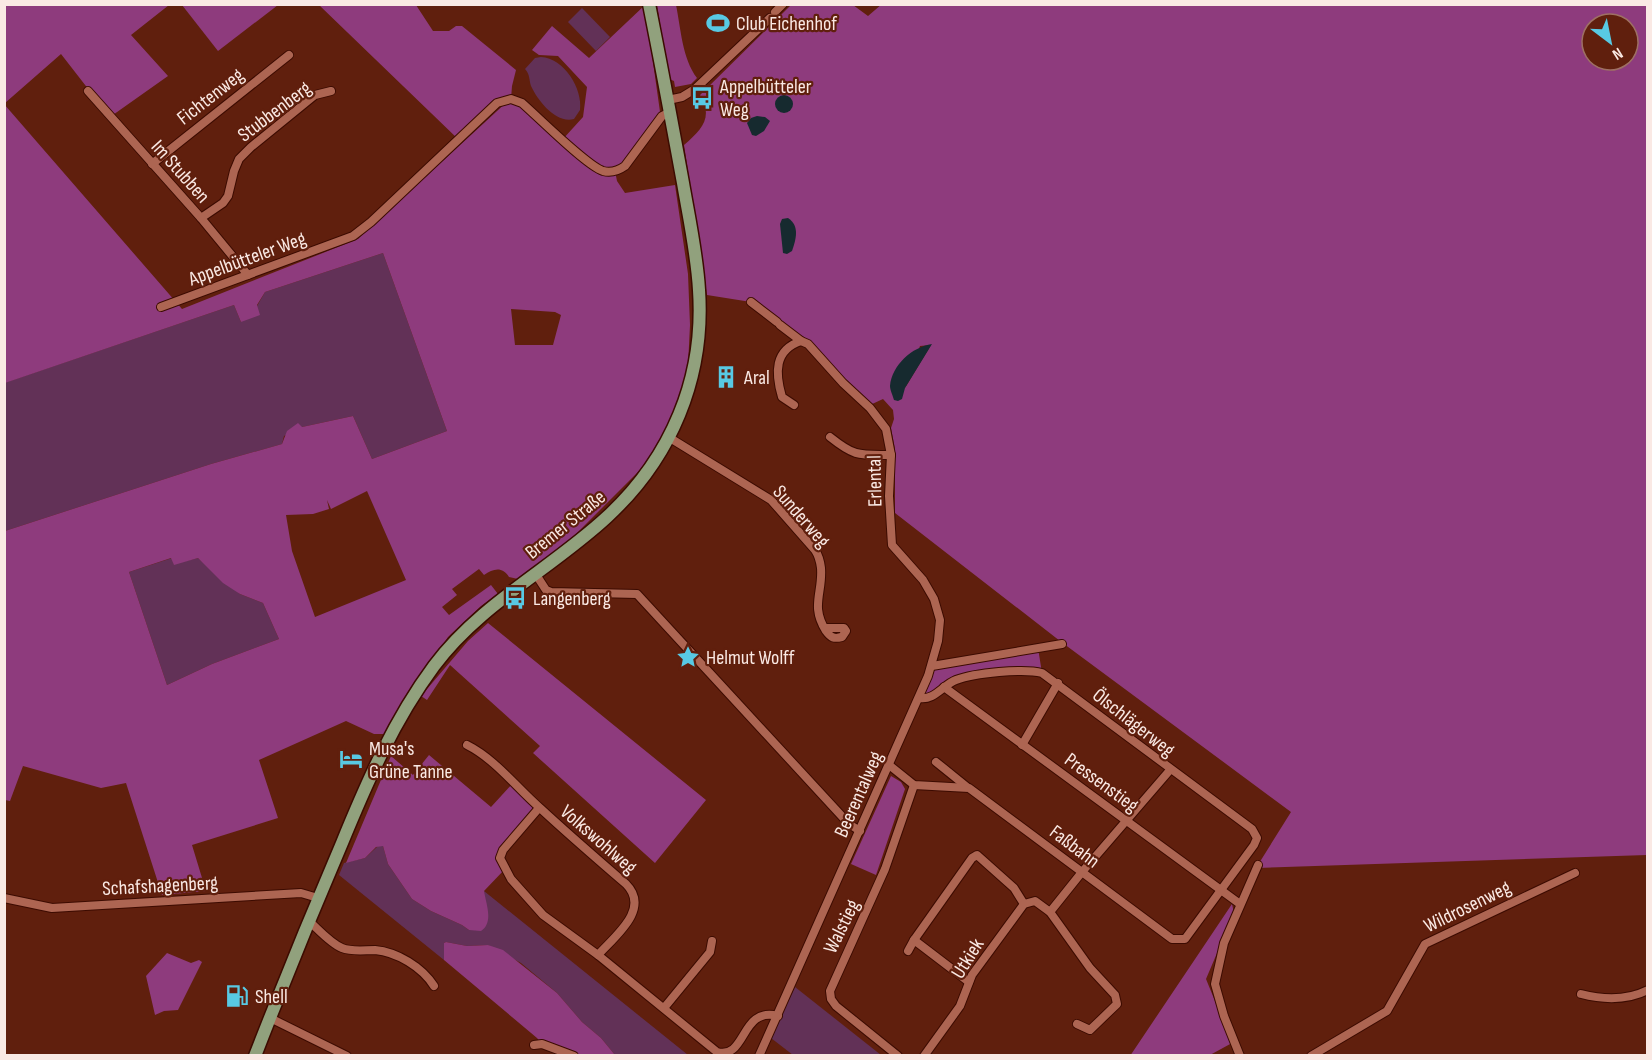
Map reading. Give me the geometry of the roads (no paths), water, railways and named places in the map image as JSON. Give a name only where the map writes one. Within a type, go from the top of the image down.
[{"type":"main road","name":"Bremer Straße","points":[[255,1056],[371,773],[410,703],[434,666],[475,621],[588,534],[630,494],[653,467],[670,438],[685,405],[699,331],[695,256],[649,4]]},
{"type":"street","points":[[669,106],[695,89],[783,4]]},
{"type":"street","name":"Fichtenweg","points":[[152,164],[290,54]]},
{"type":"street","name":"Im Stubben","points":[[88,91],[201,218],[248,275]]},
{"type":"street","name":"Stubbenberg","points":[[201,218],[223,203],[228,196],[239,159],[250,147],[315,95],[331,91]]},
{"type":"street","name":"Appelbütteler Weg","points":[[161,307],[353,236],[371,222],[497,103],[511,99],[522,103],[591,165],[609,172],[625,166],[669,106]]},
{"type":"street","name":"Erlental","points":[[751,302],[808,344],[886,429],[891,455],[892,545],[923,580],[934,599],[940,620],[932,666]]},
{"type":"street","points":[[794,405],[782,397],[779,359],[784,350],[801,341]]},
{"type":"street","points":[[830,437],[848,451],[859,455],[891,455]]},
{"type":"street","name":"Sunderweg","points":[[670,438],[771,500],[815,550],[820,558],[821,570],[818,616],[825,628]]},
{"type":"street","points":[[535,573],[546,590],[551,592],[637,594],[849,824],[860,831]]},
{"type":"street","points":[[932,666],[1062,644]]},
{"type":"street","name":"Beerentalweg","points":[[759,1056],[932,666]]},
{"type":"street","name":"Ölschlägerweg","points":[[919,698],[930,698],[959,679],[972,676],[1030,671],[1042,673],[1252,829],[1257,838],[1254,845],[1222,891]]},
{"type":"street","points":[[1022,745],[1058,684]]},
{"type":"street","name":"Pressenstieg","points":[[944,687],[1240,904]]},
{"type":"street","name":"Volkswohlweg","points":[[467,745],[497,768],[626,884],[634,895],[636,907],[633,915],[598,956]]},
{"type":"street","name":"Faßbahn","points":[[936,762],[1172,939],[1185,939],[1222,891]]},
{"type":"street","points":[[889,765],[914,785],[969,788]]},
{"type":"street","points":[[1050,912],[1170,770]]},
{"type":"street","name":"Walstieg","points":[[898,1056],[836,1006],[831,999],[830,991],[885,869],[914,785]]},
{"type":"street","name":"Volkswohlweg","points":[[539,808],[501,855],[501,862],[505,870],[519,890],[537,909],[715,1050],[722,1053],[734,1049],[758,1017],[767,1014],[778,1016]]},
{"type":"street","points":[[908,951],[972,858],[977,855],[1014,888],[1024,904],[1035,901],[1050,912],[1090,968],[1115,995],[1117,1004],[1090,1030],[1077,1024]]},
{"type":"street","points":[[1240,1056],[1224,1016],[1215,984],[1224,943],[1258,865]]},
{"type":"street","name":"Wildrosenweg","points":[[1311,1056],[1387,1011],[1425,944],[1575,873]]},
{"type":"street","name":"Schafshagenberg","points":[[4,898],[52,908],[301,893],[318,898]]},
{"type":"street","name":"Utkiek","points":[[924,1056],[960,1006],[969,982],[1024,904]]},
{"type":"street","points":[[309,921],[340,947],[348,950],[377,951],[396,955],[429,978],[434,986]]},
{"type":"street","points":[[914,940],[969,982]]},
{"type":"street","points":[[664,1008],[710,952],[712,941]]},
{"type":"street","points":[[1581,994],[1614,999],[1636,996],[1647,990]]},
{"type":"street","points":[[270,1018],[347,1056]]},
{"type":"street","points":[[534,1046],[542,1044],[574,1056]]},
{"type":"water","points":[[784,95],[790,98],[793,104],[790,110],[784,113],[778,110],[775,104],[778,98]]},
{"type":"water","points":[[765,117],[770,121],[764,131],[756,136],[752,135],[747,123],[751,118]]},
{"type":"water","points":[[788,218],[792,221],[796,233],[792,251],[787,254],[783,253],[780,224],[782,219]]},
{"type":"water","points":[[932,344],[905,388],[902,399],[894,400],[890,386],[899,364],[910,353]]},
{"type":"place","name":"Club Eichenhof","points":[[718,23]]},
{"type":"place","name":"Appelbütteler Weg","points":[[702,98]]},
{"type":"place","name":"Aral","points":[[726,377]]},
{"type":"place","name":"Langenberg","points":[[515,598]]},
{"type":"place","name":"Helmut Wolff","points":[[688,657]]},
{"type":"place","name":"Musa's Grüne Tanne","points":[[351,759]]},
{"type":"place","name":"Shell","points":[[237,996]]}]
